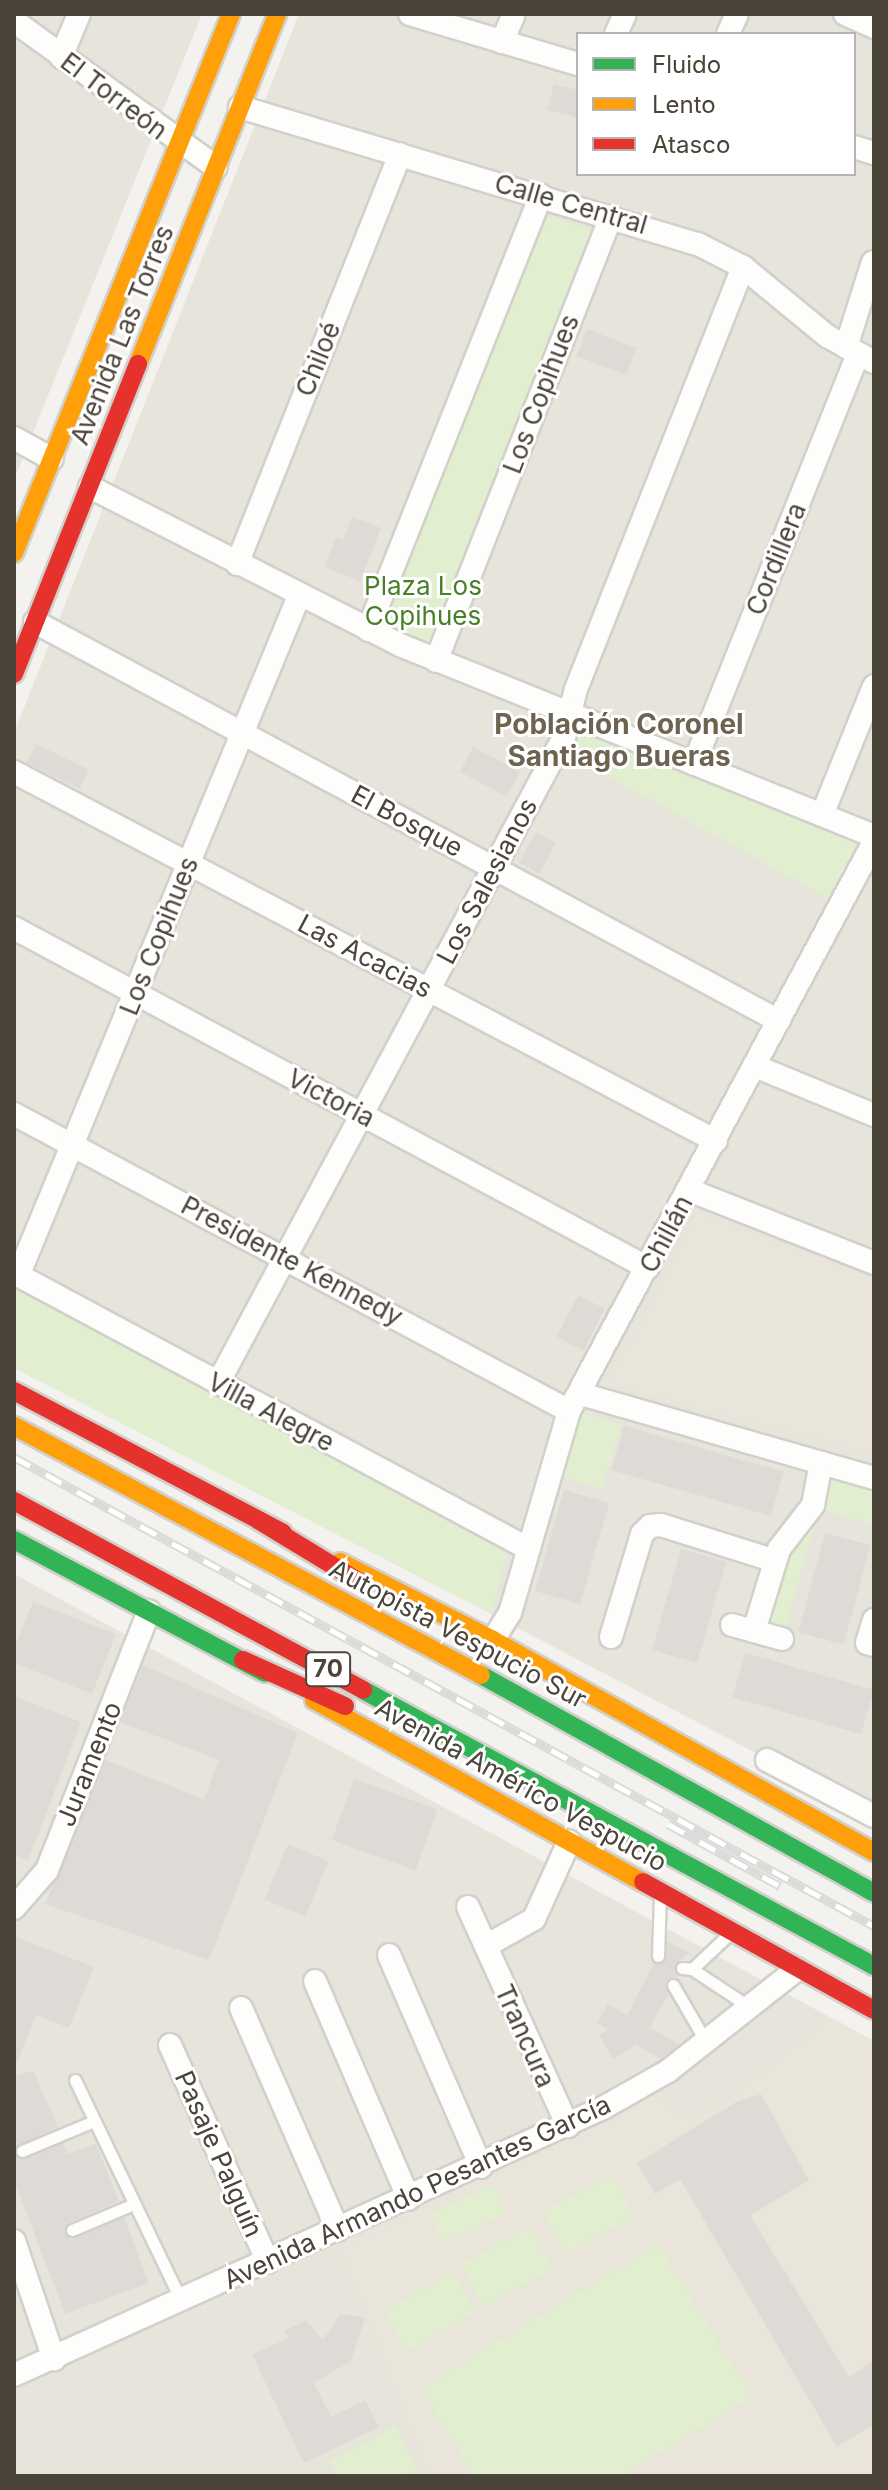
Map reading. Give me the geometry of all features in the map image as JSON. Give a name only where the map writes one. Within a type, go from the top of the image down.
[{"type":"main road","name":"Avenida Las Torres","points":[[14,553],[231,14]]},
{"type":"main road","name":"Avenida Las Torres","points":[[14,674],[277,14]]},
{"type":"main road","points":[[78,453],[92,480],[67,485],[52,460],[78,453]]},
{"type":"main road","points":[[14,1391],[493,1640],[874,1852]]},
{"type":"main road","name":"Autopista Vespucio Sur","points":[[14,1426],[629,1756],[874,1893]]},
{"type":"main road","name":"70","points":[[14,1501],[643,1838],[874,1966]]},
{"type":"main road","points":[[258,1520],[629,1756]]},
{"type":"main road","name":"Avenida Américo Vespucio","points":[[14,1540],[243,1660],[874,2010]]},
{"type":"main road","points":[[243,1660],[643,1838]]},
{"type":"street","points":[[61,57],[79,14]]},
{"type":"street","points":[[410,14],[576,63]]},
{"type":"street","points":[[502,42],[514,14]]},
{"type":"street","points":[[845,14],[874,27]]},
{"type":"street","name":"El Torreón","points":[[14,21],[179,145],[216,167]]},
{"type":"street","name":"Calle Central","points":[[240,107],[698,244],[743,267],[859,354]]},
{"type":"street","name":"Chiloé","points":[[237,564],[400,154]]},
{"type":"street","points":[[368,630],[541,195]]},
{"type":"street","name":"Los Copihues","points":[[436,661],[611,216]]},
{"type":"street","name":"Cordillera","points":[[694,764],[859,354],[873,262]]},
{"type":"street","name":"Los Salesianos","points":[[218,1383],[494,868],[572,715],[576,689],[743,267]]},
{"type":"street","points":[[14,438],[52,460]]},
{"type":"street","points":[[92,480],[237,564],[368,630],[436,661],[822,815],[874,839]]},
{"type":"street","name":"Los Copihues","points":[[16,1274],[73,1144],[299,596]]},
{"type":"street","name":"El Bosque","points":[[35,622],[779,1021]]},
{"type":"street","points":[[822,815],[874,686]]},
{"type":"street","name":"Las Acacias","points":[[14,772],[716,1141]]},
{"type":"street","name":"Chillán","points":[[493,1640],[510,1613],[575,1402],[874,839]]},
{"type":"street","name":"Victoria","points":[[14,928],[648,1268]]},
{"type":"street","points":[[755,1066],[874,1115]]},
{"type":"street","name":"Presidente Kennedy","points":[[14,1114],[575,1402],[874,1478]]},
{"type":"street","points":[[689,1190],[874,1263]]},
{"type":"street","name":"Villa Alegre","points":[[16,1274],[529,1549]]},
{"type":"street","points":[[754,1631],[775,1561],[813,1505],[821,1463]]},
{"type":"street","points":[[611,1637],[642,1534],[650,1526],[661,1525],[775,1561]]},
{"type":"street","name":"Juramento","points":[[14,1908],[47,1870],[149,1611]]},
{"type":"street","points":[[870,1644],[874,1620]]},
{"type":"street","points":[[732,1625],[782,1639]]},
{"type":"street","points":[[767,1760],[874,1816]]},
{"type":"street","points":[[486,1946],[534,1919],[569,1842]]},
{"type":"street","name":"Trancura","points":[[468,1907],[568,2126]]},
{"type":"street","points":[[389,1955],[481,2167]]},
{"type":"street","name":"Avenida Armando Pesantes García","points":[[14,2375],[568,2126],[668,2071],[797,1969]]},
{"type":"street","points":[[315,1981],[409,2199]]},
{"type":"street","points":[[241,2008],[338,2230]]},
{"type":"street","name":"Pasaje Palguín","points":[[170,2045],[268,2262]]},
{"type":"street","points":[[14,2241],[54,2359]]},
{"type":"lane","points":[[658,1956],[660,1892]]},
{"type":"lane","points":[[733,1933],[687,1968],[751,2008]]},
{"type":"lane","points":[[673,1985],[707,2043]]},
{"type":"lane","points":[[75,2080],[182,2302]]},
{"type":"lane","points":[[22,2151],[94,2121]]},
{"type":"lane","points":[[72,2230],[134,2204]]},
{"type":"shaded area","points":[[14,14],[202,14],[14,480]]},
{"type":"shaded area","points":[[299,14],[874,14],[874,1815],[491,1614],[507,1550],[14,1285],[14,733]]},
{"type":"shaded area","points":[[698,1211],[874,1279],[874,1455],[608,1384]]},
{"type":"shaded area","points":[[14,1574],[874,2041],[874,2476],[14,2476]]},
{"type":"shaded area","points":[[832,2018],[874,2041],[874,2476],[428,2476],[339,2247],[657,2093],[686,2120],[720,2103]]},
{"type":"green space","name":"Plaza Los Copihues","points":[[548,216],[599,231],[437,647],[391,629],[385,616]]},
{"type":"green space","points":[[581,732],[853,842],[856,859],[832,901],[569,754]]},
{"type":"green space","points":[[14,1285],[508,1550],[491,1614],[14,1368]]},
{"type":"green space","points":[[578,1412],[621,1424],[603,1489],[560,1476]]},
{"type":"green space","points":[[828,1472],[874,1484],[874,1525],[818,1509]]},
{"type":"green space","points":[[806,1525],[814,1527],[786,1627],[765,1621],[785,1552]]},
{"type":"green space","points":[[611,2174],[634,2216],[567,2253],[544,2211]]},
{"type":"green space","points":[[493,2185],[506,2213],[444,2242],[430,2214]]},
{"type":"green space","points":[[529,2227],[552,2269],[485,2306],[462,2264]]},
{"type":"green space","points":[[658,2244],[752,2397],[621,2476],[474,2476],[421,2388]]},
{"type":"green space","points":[[453,2272],[476,2312],[408,2351],[385,2312]]},
{"type":"green space","points":[[395,2426],[417,2468],[402,2476],[337,2476],[330,2461]]},
{"type":"building","points":[[554,84],[576,90],[576,117],[547,110]]},
{"type":"building","points":[[587,329],[636,348],[626,375],[577,356]]},
{"type":"building","points":[[352,517],[381,528],[360,581],[324,567],[336,537],[343,540]]},
{"type":"building","points":[[36,744],[89,770],[80,789],[27,763]]},
{"type":"building","points":[[473,747],[520,772],[507,797],[460,772]]},
{"type":"building","points":[[536,832],[556,843],[539,874],[519,863]]},
{"type":"building","points":[[578,1295],[605,1309],[583,1350],[557,1337]]},
{"type":"building","points":[[624,1426],[784,1472],[771,1516],[611,1470]]},
{"type":"building","points":[[564,1490],[609,1503],[580,1604],[535,1591]]},
{"type":"building","points":[[825,1533],[870,1545],[844,1645],[798,1632]]},
{"type":"building","points":[[681,1549],[726,1562],[697,1663],[652,1650]]},
{"type":"building","points":[[33,1602],[116,1634],[92,1694],[14,1663],[14,1649]]},
{"type":"building","points":[[745,1653],[874,1690],[861,1734],[732,1697]]},
{"type":"building","points":[[143,1665],[298,1733],[209,1960],[45,1904],[105,1760],[204,1799],[219,1760],[120,1722]]},
{"type":"building","points":[[14,1696],[81,1722],[28,1861],[14,1855]]},
{"type":"building","points":[[354,1779],[438,1809],[415,1871],[332,1840]]},
{"type":"building","points":[[288,1844],[329,1861],[305,1916],[265,1899]]},
{"type":"building","points":[[14,1936],[94,1967],[69,2028],[36,2015],[15,2067]]},
{"type":"building","points":[[667,1941],[689,1953],[675,1964],[677,1977],[665,1981],[668,1994],[650,2028],[679,2044],[661,2059],[636,2045],[613,2059],[599,2035],[608,2030],[597,2023],[608,2004],[627,2015],[654,1963],[666,1960]]},
{"type":"building","points":[[33,2070],[58,2127],[14,2149],[14,2077]]},
{"type":"building","points":[[761,2094],[809,2180],[750,2215],[849,2377],[874,2360],[874,2424],[837,2447],[680,2179],[655,2194],[637,2163],[736,2102]]},
{"type":"building","points":[[63,2143],[68,2154],[96,2144],[119,2201],[68,2223],[65,2234],[75,2238],[124,2217],[149,2283],[65,2314],[14,2180],[14,2154],[25,2159]]},
{"type":"building","points":[[340,2314],[365,2318],[351,2361],[314,2383],[331,2417],[365,2400],[379,2427],[304,2463],[252,2355],[288,2338],[285,2331],[306,2320],[323,2340]]},
{"type":"railway","points":[[14,1457],[874,1926]]},
{"type":"railway","points":[[668,1824],[780,1886]]},
{"type":"traffic: fast","points":[[14,1540],[265,1673]]},
{"type":"traffic: fast","points":[[481,1675],[874,1893]]},
{"type":"traffic: fast","points":[[363,1690],[874,1966]]},
{"type":"traffic: slow","points":[[14,553],[231,14]]},
{"type":"traffic: slow","points":[[138,364],[277,14]]},
{"type":"traffic: slow","points":[[14,1426],[481,1675]]},
{"type":"traffic: slow","points":[[340,1562],[493,1640],[874,1852]]},
{"type":"traffic: slow","points":[[314,1700],[643,1882]]},
{"type":"traffic: jam","points":[[14,674],[138,364]]},
{"type":"traffic: jam","points":[[14,1391],[283,1533]]},
{"type":"traffic: jam","points":[[14,1501],[363,1690]]},
{"type":"traffic: jam","points":[[258,1520],[360,1582]]},
{"type":"traffic: jam","points":[[243,1660],[345,1706]]},
{"type":"traffic: jam","points":[[643,1882],[874,2010]]},
{"type":"district","name":"Población Coronel Santiago Bueras","points":[[619,740]]}]
